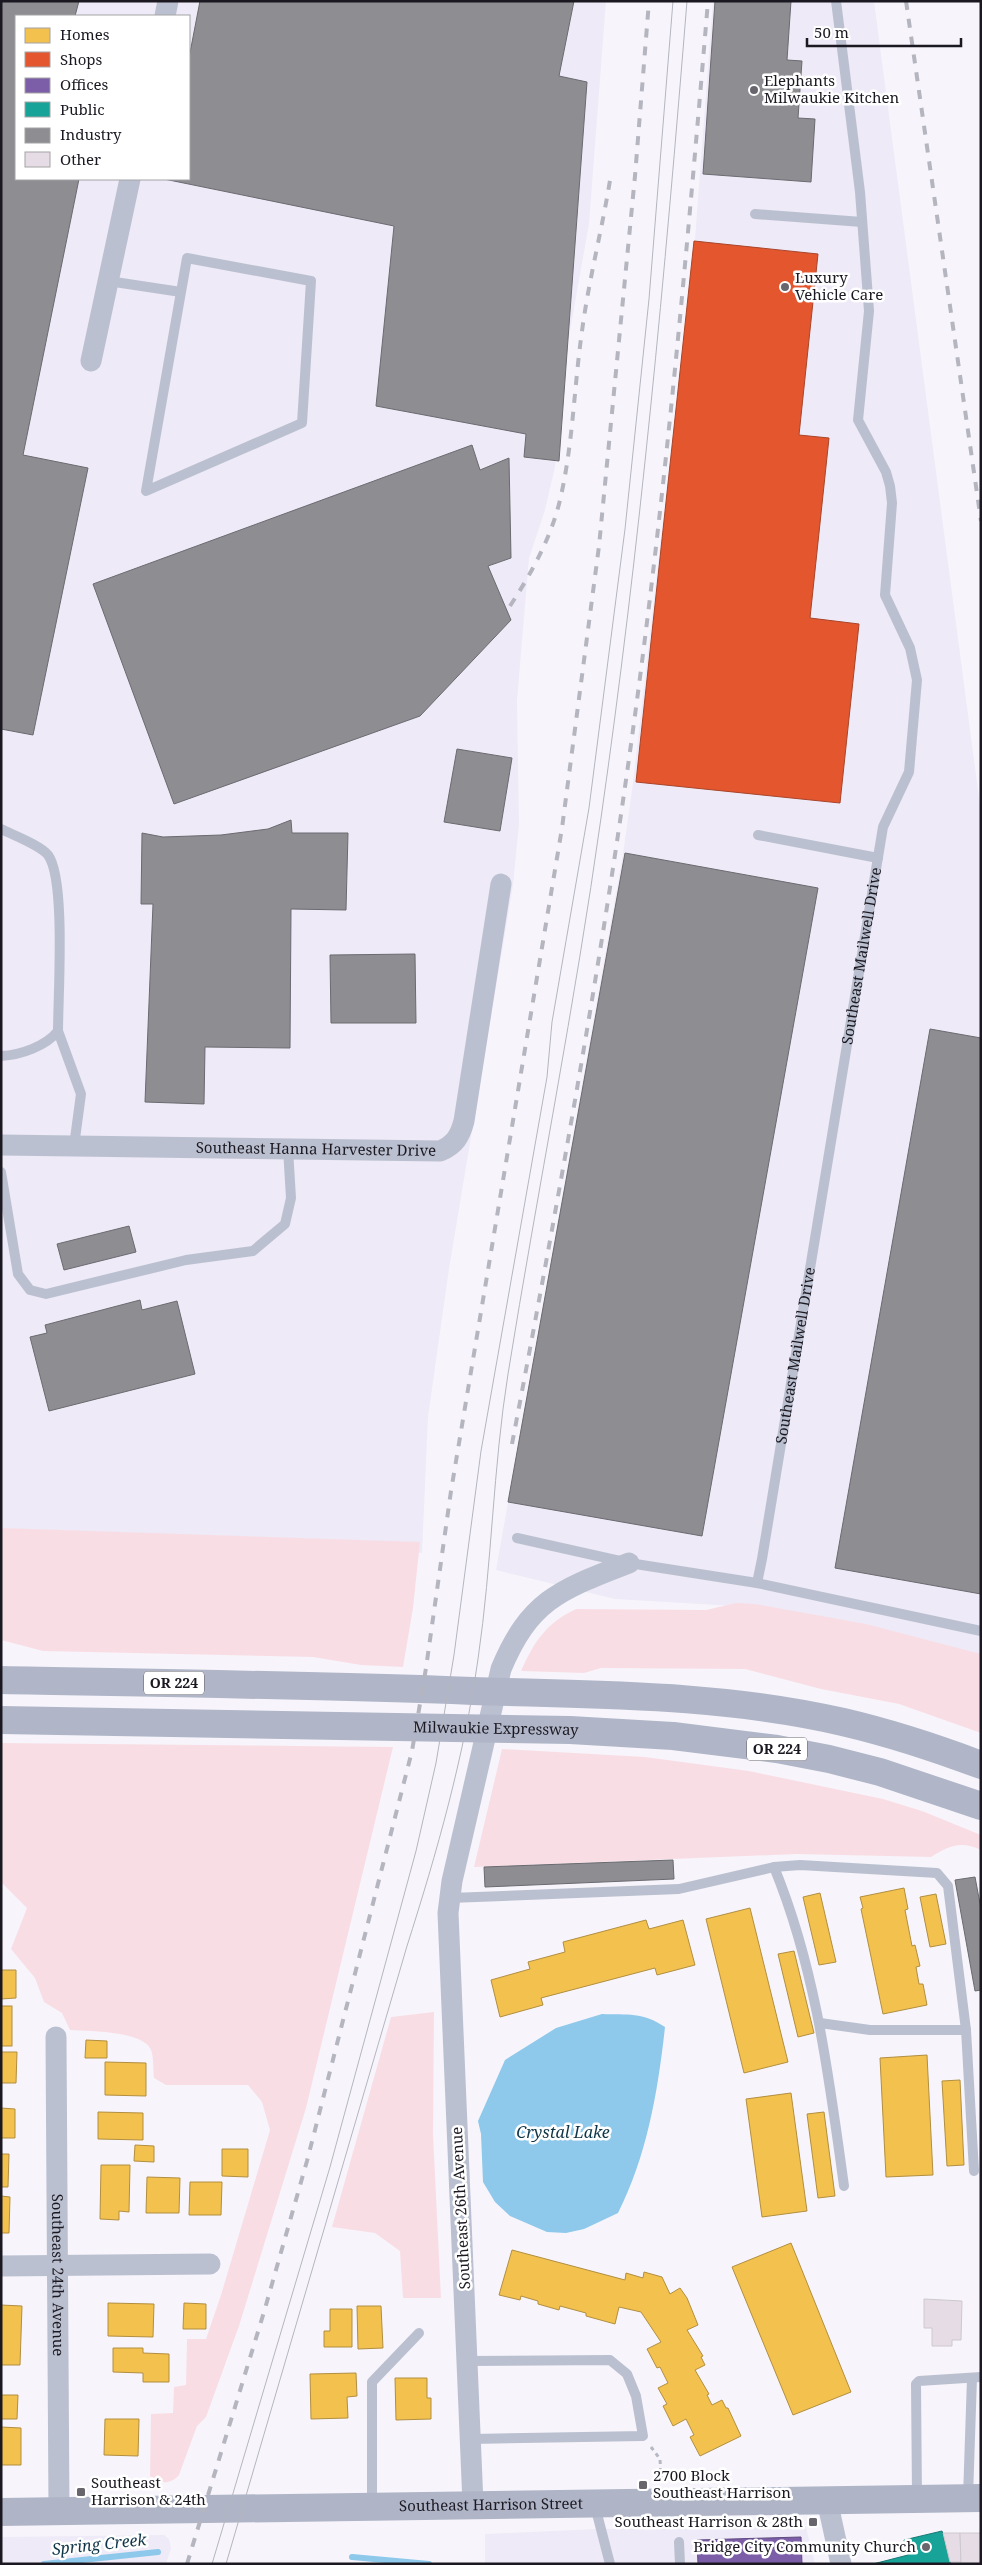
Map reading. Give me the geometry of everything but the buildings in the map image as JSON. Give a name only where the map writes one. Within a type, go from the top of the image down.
[{"type":"highway","name":"OR 224","points":[[1,1680],[347,1686],[579,1694],[684,1700],[789,1712],[842,1722],[893,1735],[981,1765]]},
{"type":"highway","name":"Milwaukie Expressway","points":[[1,1720],[570,1730],[674,1736],[777,1749],[880,1772],[981,1806]]},
{"type":"main road","name":"Southeast Harrison Street","points":[[1,2512],[305,2508],[372,2505],[975,2498]]},
{"type":"street","points":[[165,15],[168,1]]},
{"type":"street","points":[[92,361],[130,180]]},
{"type":"street","name":"Southeast Hanna Harvester Drive","points":[[1,1145],[440,1151],[456,1141],[461,1134],[464,1121],[501,884]]},
{"type":"street","name":"Southeast 26th Avenue","points":[[473,2504],[449,1905],[459,1848],[501,1669],[509,1651],[539,1607],[575,1585],[628,1563]]},
{"type":"street","name":"Southeast 24th Avenue","points":[[56,2037],[59,2511]]},
{"type":"street","points":[[1,2266],[210,2264]]},
{"type":"street","points":[[826,2500],[841,2564]]},
{"type":"lane","name":"Southeast Mailwell Drive","points":[[757,1583],[878,858],[886,815],[905,784],[908,772],[917,680],[910,648],[885,595],[892,503],[890,486],[886,472],[858,420],[869,311],[862,222],[836,1]]},
{"type":"lane","points":[[755,214],[862,222]]},
{"type":"lane","points":[[187,258],[311,281],[302,423],[146,491],[181,292],[187,258]]},
{"type":"lane","points":[[108,281],[181,292]]},
{"type":"lane","points":[[1,829],[47,854],[55,869],[59,892],[58,1031],[81,1094],[74,1146]]},
{"type":"lane","points":[[758,835],[878,858]]},
{"type":"lane","points":[[1,1056],[13,1056],[52,1038],[58,1031]]},
{"type":"lane","points":[[1,1172],[18,1274],[30,1290],[46,1294],[186,1260],[253,1252],[284,1224],[290,1198],[288,1149]]},
{"type":"lane","points":[[517,1538],[628,1563],[757,1583],[981,1630]]},
{"type":"lane","points":[[449,1905],[678,1889],[774,1867],[800,1865],[937,1873],[948,1886],[966,2030],[974,2171]]},
{"type":"lane","points":[[774,1867],[790,1906],[820,2023],[844,2186]]},
{"type":"lane","points":[[820,2023],[870,2030],[966,2030]]},
{"type":"lane","points":[[372,2505],[372,2382],[419,2333]]},
{"type":"lane","points":[[468,2361],[610,2360],[627,2374],[636,2396],[643,2436],[471,2439]]},
{"type":"lane","points":[[917,2498],[916,2384],[919,2381],[976,2378],[975,2498]]},
{"type":"lane","points":[[594,2502],[610,2564]]},
{"type":"lane","points":[[679,2542],[680,2564]]},
{"type":"path","points":[[643,2436],[660,2459],[660,2478]]},
{"type":"shaded area","points":[[1,1],[606,1],[589,224],[568,342],[555,467],[545,510],[529,558],[517,701],[519,824],[513,885],[449,1269],[428,1417],[422,1553],[1,1541]]},
{"type":"shaded area","points":[[713,1],[874,1],[981,813],[981,1658],[751,1607],[615,1599],[496,1570],[623,854],[633,783],[695,239]]},
{"type":"shaded area","points":[[1,1528],[420,1542],[413,1608],[403,1667],[361,1665],[313,1657],[43,1651],[1,1640]]},
{"type":"shaded area","points":[[736,1603],[755,1604],[866,1624],[981,1654],[981,1733],[899,1704],[821,1689],[745,1669],[601,1668],[584,1673],[521,1671],[542,1634],[566,1614],[576,1609],[706,1610]]},
{"type":"shaded area","points":[[1,1743],[393,1747],[306,2108],[239,2326],[206,2417],[197,2426],[179,2475],[169,2482],[157,2481],[150,2476],[151,2414],[173,2413],[174,2387],[186,2385],[187,2339],[206,2339],[270,2130],[262,2102],[248,2085],[166,2085],[154,2078],[152,2053],[146,2044],[138,2039],[115,2033],[70,2030],[62,2013],[44,2002],[35,1978],[11,1949],[27,1908],[1,1882]]},
{"type":"shaded area","points":[[502,1749],[645,1757],[749,1771],[883,1799],[922,1811],[981,1835],[981,1850],[961,1845],[949,1847],[931,1857],[797,1854],[474,1867]]},
{"type":"shaded area","points":[[434,2012],[433,2134],[441,2298],[403,2298],[400,2251],[375,2233],[332,2227],[391,2017]]},
{"type":"shaded area","points":[[806,2527],[815,2564],[485,2564],[485,2534],[597,2529]]},
{"type":"shaded area","points":[[164,2535],[169,2539],[171,2548],[166,2564],[1,2564],[1,2537]]},
{"type":"water","name":"Crystal Lake","points":[[602,2014],[642,2017],[665,2027],[650,2123],[637,2169],[618,2213],[584,2229],[566,2233],[547,2232],[510,2216],[495,2202],[483,2182],[481,2134],[478,2121],[505,2060],[556,2028]]},
{"type":"waterway","name":"Spring Creek","points":[[44,2564],[158,2552]]},
{"type":"waterway","name":"Spring Creek","points":[[352,2557],[429,2564]]},
{"type":"tram line","points":[[212,2564],[330,2167],[416,1851],[436,1763],[454,1655],[481,1451],[547,1077],[552,1022],[589,808],[625,529],[649,299],[673,1]]},
{"type":"tram line","points":[[226,2564],[439,1840],[472,1696],[483,1623],[499,1445],[508,1374],[591,888],[628,614],[670,206],[687,1]]},
{"type":"railway","points":[[187,2564],[264,2312],[307,2161],[412,1751],[426,1668],[451,1491],[562,828],[599,546],[635,176],[649,1]]},
{"type":"railway","points":[[512,1444],[578,1081],[635,715],[667,448],[685,269],[708,1]]},
{"type":"railway","points":[[906,1],[981,521]]},
{"type":"railway","points":[[510,606],[540,555],[560,500],[568,458],[585,311],[611,174]]},
{"type":"place","name":"Elephants Milwaukie Kitchen","points":[[754,90]]},
{"type":"place","name":"Luxury Vehicle Care","points":[[785,287]]},
{"type":"place","name":"2700 Block Southeast Harrison","points":[[643,2485]]},
{"type":"place","name":"Southeast Harrison & 24th","points":[[81,2492]]},
{"type":"place","name":"Southeast Harrison & 28th","points":[[813,2522]]},
{"type":"place","name":"Bridge City Community Church","points":[[926,2547]]}]
